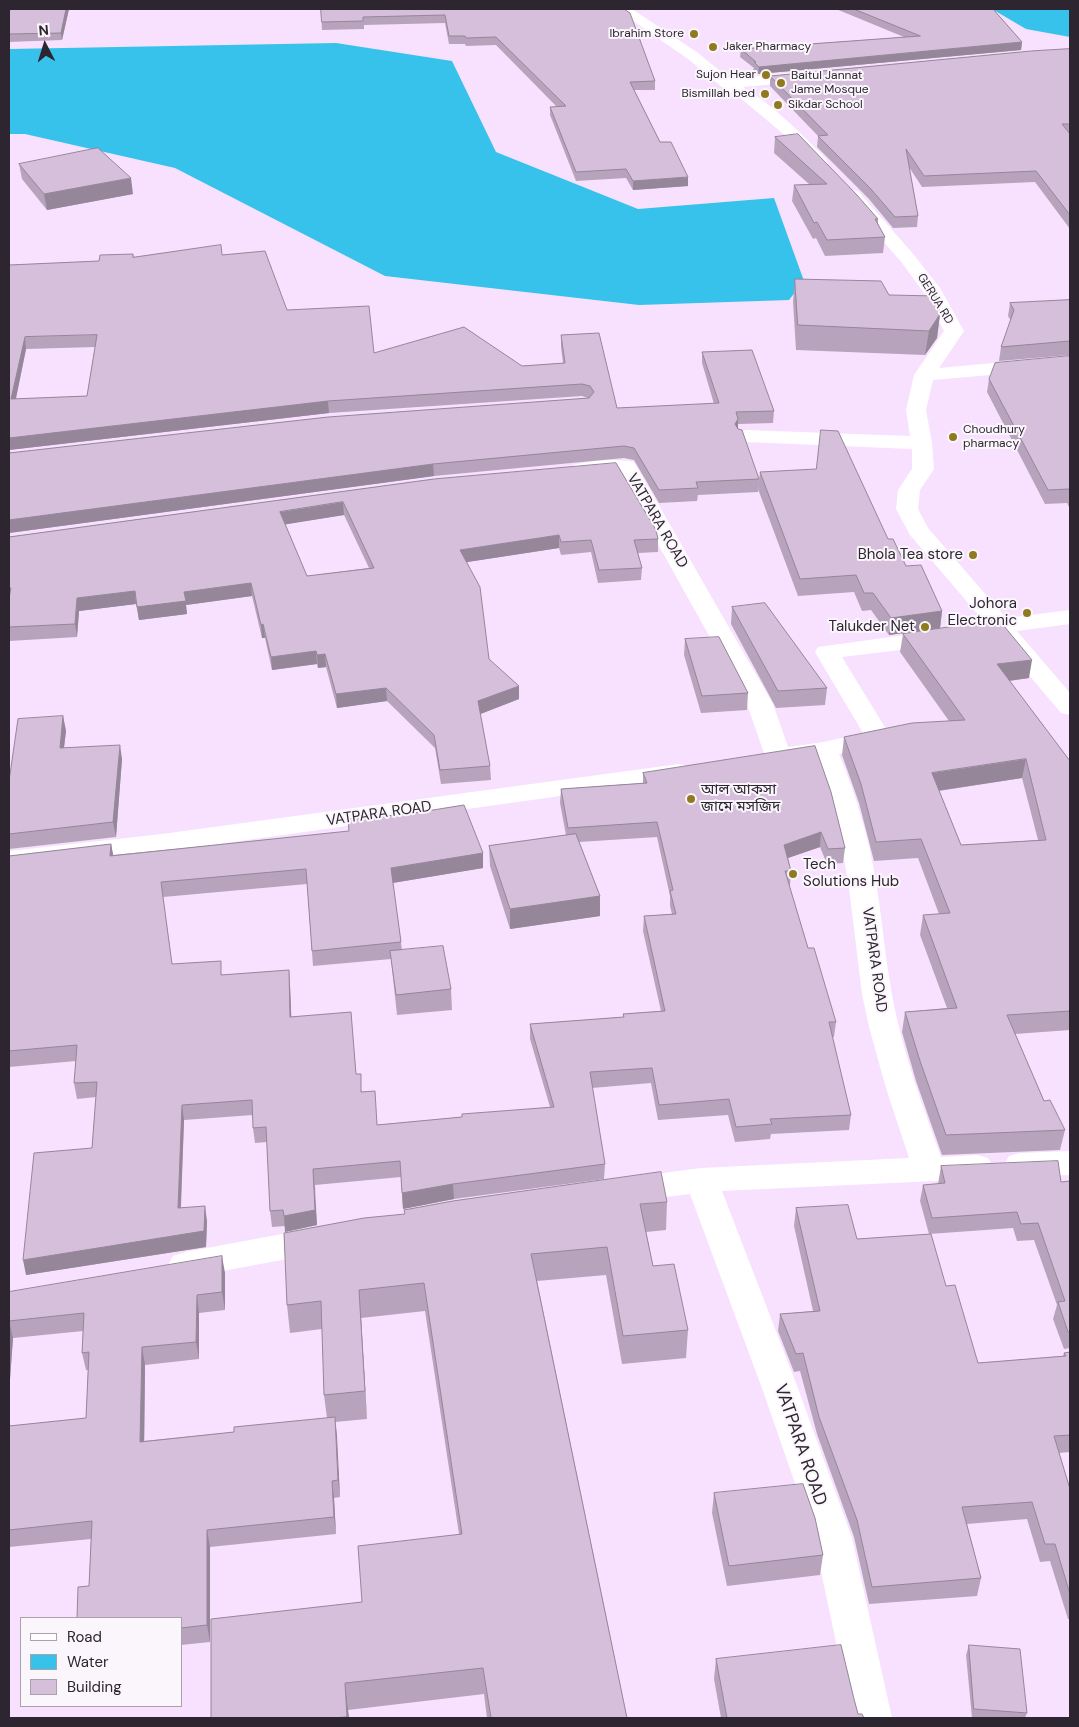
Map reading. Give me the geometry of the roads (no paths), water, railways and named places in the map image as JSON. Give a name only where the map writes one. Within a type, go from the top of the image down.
[{"type":"street","points":[[625,11],[653,9]]},
{"type":"street","name":"GERUA RD","points":[[625,11],[693,56],[727,84],[750,98],[793,134],[862,204],[933,292],[954,331],[924,374],[916,410],[922,443],[923,469],[909,490],[907,509],[918,530],[1070,708]]},
{"type":"street","points":[[727,84],[825,74]]},
{"type":"street","points":[[924,374],[1070,362]]},
{"type":"street","points":[[746,436],[922,443]]},
{"type":"street","name":"VATPARA ROAD","points":[[558,472],[626,467],[760,704],[778,756]]},
{"type":"street","points":[[750,761],[824,750],[874,738],[876,734],[827,652],[966,635],[992,630],[1001,626],[1070,617]]},
{"type":"street","name":"VATPARA ROAD","points":[[824,750],[840,787],[852,830],[866,908],[879,1004],[885,1028],[897,1073],[929,1169]]},
{"type":"street","name":"VATPARA ROAD","points":[[9,860],[172,842],[703,768]]},
{"type":"street","points":[[602,1193],[701,1180],[1070,1163]]},
{"type":"street","name":"VATPARA ROAD","points":[[701,1180],[781,1391],[833,1538],[872,1718]]},
{"type":"street","points":[[161,1269],[346,1235]]},
{"type":"water","points":[[992,9],[1070,9],[1070,37],[1026,29]]},
{"type":"water","points":[[336,43],[452,61],[496,152],[638,209],[774,198],[804,281],[789,300],[639,305],[385,276],[175,168],[25,134],[9,134],[9,49]]},
{"type":"place","name":"Ibrahim Store","points":[[694,34]]},
{"type":"place","name":"Jaker Pharmacy","points":[[713,47]]},
{"type":"place","name":"Sujon Hear","points":[[766,75]]},
{"type":"place","name":"Baitul Jannat Jame Mosque","points":[[781,83]]},
{"type":"place","name":"Bismillah bed","points":[[765,94]]},
{"type":"place","name":"Sikdar School","points":[[778,105]]},
{"type":"place","name":"Choudhury pharmacy","points":[[953,437]]},
{"type":"place","name":"Bhola Tea store","points":[[973,555]]},
{"type":"place","name":"Johora Electronic","points":[[1027,613]]},
{"type":"place","name":"Talukder Net","points":[[925,627]]},
{"type":"place","name":"আল আকসা জামে মসজিদ","points":[[691,799]]},
{"type":"place","name":"Tech Solutions Hub","points":[[793,874]]}]
